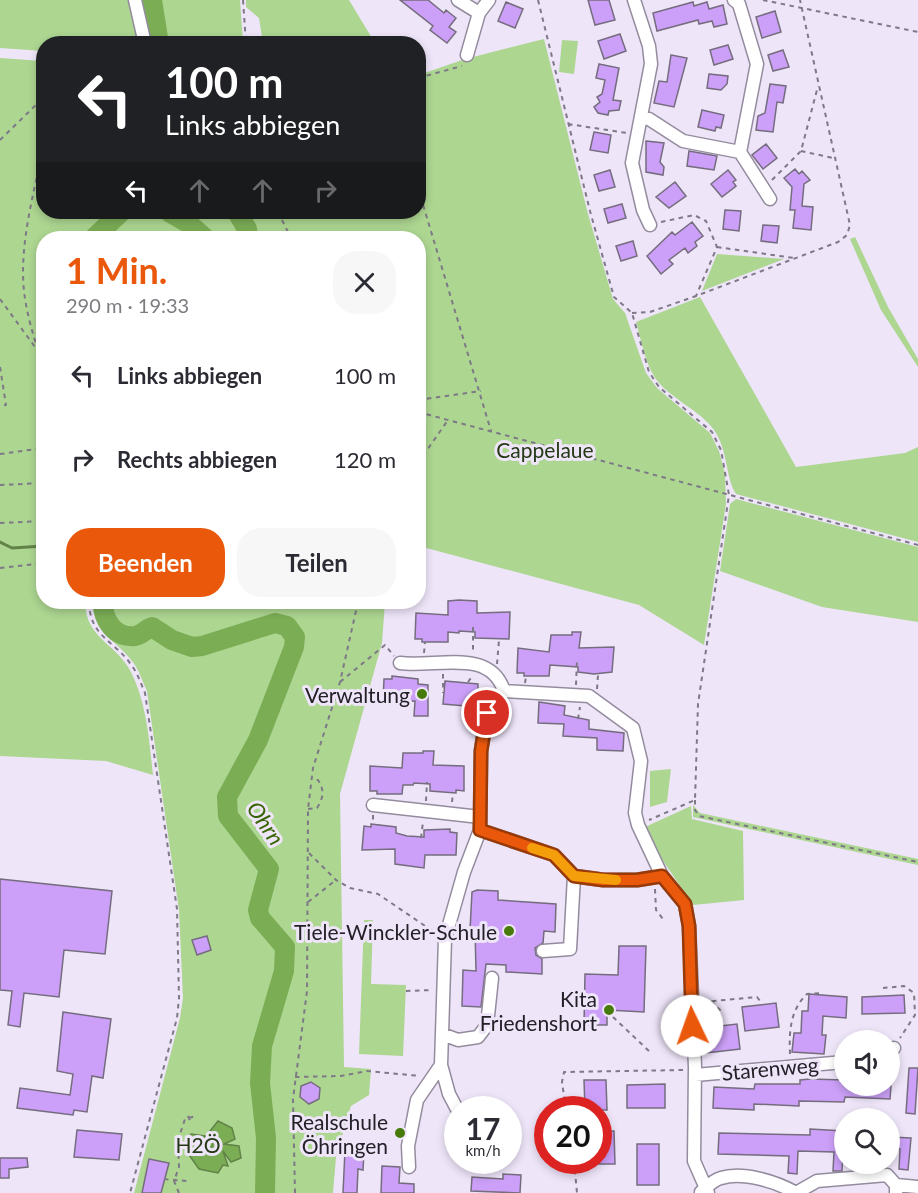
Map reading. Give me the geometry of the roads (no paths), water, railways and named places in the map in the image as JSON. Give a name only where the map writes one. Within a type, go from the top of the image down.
[{"type":"street","points":[[135,0],[143,36]]},
{"type":"street","points":[[458,0],[479,13]]},
{"type":"street","points":[[467,55],[479,13],[489,0]]},
{"type":"street","points":[[634,0],[649,46],[651,64],[632,163],[643,210],[650,225]]},
{"type":"street","points":[[736,2],[757,64],[740,152],[767,194]]},
{"type":"street","points":[[641,118],[649,119],[683,141],[740,152]]},
{"type":"street","points":[[400,663],[418,665],[442,662],[483,666],[497,675],[504,691]]},
{"type":"street","points":[[504,691],[589,696],[633,728],[641,760],[635,813],[638,825],[658,876],[685,904],[689,926],[695,1071],[694,1161],[705,1191],[717,1179],[732,1176],[778,1183],[796,1193],[816,1181],[887,1175],[896,1189],[918,1187]]},
{"type":"street","points":[[452,1096],[441,1065],[445,939],[480,824],[481,751],[487,713],[504,691]]},
{"type":"street","points":[[373,805],[425,810],[480,824],[554,855],[574,876],[603,880],[637,880],[658,876]]},
{"type":"street","points":[[543,951],[570,949],[574,876]]},
{"type":"street","points":[[442,1034],[458,1040],[478,1037],[487,1025],[492,978]]},
{"type":"street","name":"Starenweg","points":[[695,1071],[834,1063]]},
{"type":"street","points":[[409,1167],[408,1146],[417,1100],[441,1065]]},
{"type":"waterway","name":"Ohrn","points":[[152,0],[158,36]]},
{"type":"waterway","name":"Ohrn","points":[[101,231],[114,219]]},
{"type":"waterway","name":"Ohrn","points":[[181,219],[197,231]]},
{"type":"waterway","name":"Ohrn","points":[[241,219],[247,231]]},
{"type":"waterway","points":[[0,542],[12,548],[36,546]]},
{"type":"waterway","name":"Ohrn","points":[[104,609],[111,626],[121,634],[135,636],[152,627],[172,640],[192,647],[202,646],[275,623],[287,626],[295,637],[294,647],[258,740],[227,797],[228,816],[269,869],[258,910],[260,918],[285,947],[284,971],[262,1046],[260,1083],[266,1138],[265,1193]]},
{"type":"place","name":"Verwaltung","points":[[422,694]]},
{"type":"place","name":"Tiele-Winckler-Schule","points":[[509,931]]},
{"type":"place","name":"Kita Friedenshort","points":[[609,1010]]},
{"type":"place","name":"Realschule Öhringen","points":[[400,1133]]},
{"type":"park label","name":"Cappelaue","points":[[545,449]]},
{"type":"park label","name":"H2Ö","points":[[198,1144]]}]
